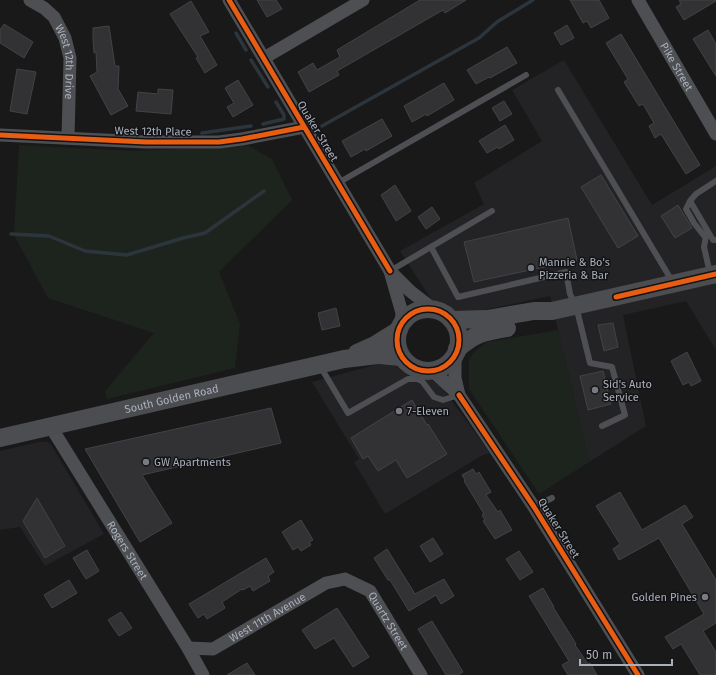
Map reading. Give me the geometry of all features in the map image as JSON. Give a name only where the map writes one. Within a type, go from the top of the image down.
[{"type":"main road","points":[[452,320],[487,319],[534,311],[552,311],[714,275]]},
{"type":"main road","points":[[456,352],[459,334],[452,320],[446,315],[432,309],[425,309],[411,314],[400,327],[398,344],[402,357],[409,364],[417,368],[435,370],[450,361],[456,352],[468,340],[482,332],[519,326],[536,320],[552,311]]},
{"type":"main road","name":"South Golden Road","points":[[344,359],[375,345],[400,327]]},
{"type":"main road","name":"South Golden Road","points":[[0,438],[319,364],[378,355],[402,357]]},
{"type":"street","name":"West 12th Drive","points":[[30,0],[44,8],[54,17],[65,38],[70,58],[68,138]]},
{"type":"street","name":"Quaker Street","points":[[229,0],[390,271],[410,292],[432,309]]},
{"type":"street","points":[[264,58],[362,0]]},
{"type":"street","name":"Pike Street","points":[[638,0],[716,134]]},
{"type":"street","name":"West 12th Place","points":[[0,134],[146,142],[219,142],[304,127]]},
{"type":"street","name":"Quaker Street","points":[[390,271],[402,312],[400,327]]},
{"type":"street","name":"Quaker Street","points":[[456,352],[455,378],[459,395]]},
{"type":"street","name":"Quaker Street","points":[[427,370],[436,374],[459,395],[534,507],[638,675]]},
{"type":"street","name":"Rogers Street","points":[[51,427],[188,648],[203,675]]},
{"type":"street","name":"West 11th Avenue","points":[[188,648],[213,649],[326,583],[346,579]]},
{"type":"street","name":"Quartz Street","points":[[346,579],[370,591],[421,675]]},
{"type":"lane","points":[[338,183],[526,75]]},
{"type":"lane","points":[[558,90],[674,284]]},
{"type":"lane","points":[[705,237],[694,224],[686,209],[696,194],[716,181]]},
{"type":"lane","points":[[690,201],[713,240],[716,240]]},
{"type":"lane","points":[[390,271],[492,211]]},
{"type":"lane","points":[[707,230],[704,247],[714,275]]},
{"type":"lane","points":[[431,247],[458,297],[566,272],[570,294],[576,306],[590,363],[612,366],[625,415],[602,426]]},
{"type":"lane","points":[[319,364],[348,413],[408,379],[417,379],[422,381],[434,396],[443,400],[459,395]]},
{"type":"lane","points":[[534,507],[552,498]]},
{"type":"shaded area","points":[[564,60],[652,205],[716,166],[716,350],[686,301],[623,315],[646,426],[589,462],[550,296],[465,314],[432,301],[400,251],[484,204],[474,183],[542,141],[512,90]]},
{"type":"shaded area","points":[[19,145],[132,151],[249,146],[272,159],[292,200],[219,272],[240,324],[235,368],[107,399],[105,391],[154,333],[48,298],[14,235]]},
{"type":"shaded area","points":[[558,330],[589,462],[539,494],[469,389],[469,360],[475,351],[487,342]]},
{"type":"shaded area","points":[[375,365],[398,365],[416,375],[428,377],[443,389],[490,453],[481,456],[385,514],[354,462],[359,459],[312,382]]},
{"type":"shaded area","points":[[38,442],[48,442],[52,446],[104,534],[45,566],[20,527],[0,530],[0,451]]},
{"type":"building","points":[[257,0],[276,0],[282,9],[267,17]]},
{"type":"building","points":[[420,0],[466,0],[445,13],[443,10],[337,71],[339,75],[309,92],[298,72],[313,63],[317,70],[340,57],[337,50]]},
{"type":"building","points":[[570,0],[599,0],[609,18],[591,28],[587,21],[583,23]]},
{"type":"building","points":[[679,0],[716,1],[684,20],[676,7],[681,4]]},
{"type":"building","points":[[191,1],[209,32],[200,36],[217,65],[205,73],[196,58],[198,57],[170,14]]},
{"type":"building","points":[[4,24],[33,42],[24,58],[0,43],[0,30]]},
{"type":"building","points":[[567,25],[574,38],[561,45],[554,33]]},
{"type":"building","points":[[109,26],[115,66],[119,66],[118,89],[128,106],[111,115],[90,76],[97,72],[96,52],[94,53],[93,28]]},
{"type":"building","points":[[708,30],[716,44],[716,76],[693,39]]},
{"type":"building","points":[[621,34],[700,165],[686,174],[661,134],[655,138],[649,126],[654,123],[643,104],[639,106],[624,82],[628,79],[606,43]]},
{"type":"building","points":[[507,47],[517,63],[476,84],[467,70]]},
{"type":"building","points":[[17,69],[36,72],[27,114],[10,111]]},
{"type":"building","points":[[238,80],[253,105],[233,117],[227,107],[234,103],[225,88]]},
{"type":"building","points":[[444,83],[454,100],[427,116],[426,114],[412,122],[404,106]]},
{"type":"building","points":[[158,89],[173,90],[171,114],[136,111],[138,92],[158,94]]},
{"type":"building","points":[[504,101],[512,114],[500,121],[492,108]]},
{"type":"building","points":[[382,119],[392,136],[366,151],[365,149],[351,157],[342,141]]},
{"type":"building","points":[[505,125],[514,140],[499,149],[498,147],[487,153],[479,141]]},
{"type":"building","points":[[601,175],[638,236],[618,248],[581,187]]},
{"type":"building","points":[[395,185],[411,211],[396,221],[381,195]]},
{"type":"building","points":[[678,205],[692,228],[675,238],[661,216]]},
{"type":"building","points":[[432,207],[440,219],[426,229],[418,217]]},
{"type":"building","points":[[568,218],[577,260],[474,282],[464,242]]},
{"type":"building","points":[[336,308],[340,326],[322,330],[318,313]]},
{"type":"building","points":[[613,323],[618,347],[604,351],[598,325]]},
{"type":"building","points":[[687,352],[701,381],[691,386],[689,382],[683,385],[671,361]]},
{"type":"building","name":"Sid's Auto Service","points":[[603,371],[611,404],[588,410],[580,376]]},
{"type":"building","points":[[412,400],[447,454],[407,478],[396,460],[378,471],[368,456],[363,459],[351,438]]},
{"type":"building","name":"GW Apartments","points":[[271,408],[281,443],[142,475],[172,523],[140,542],[85,449]]},
{"type":"building","points":[[473,469],[476,474],[479,472],[491,492],[486,495],[498,512],[500,510],[512,530],[495,539],[483,521],[485,520],[482,515],[484,514],[464,481],[465,480],[462,475]]},
{"type":"building","name":"Golden Pines","points":[[620,492],[642,530],[685,505],[693,517],[682,524],[716,580],[716,623],[703,631],[716,652],[716,675],[700,675],[681,644],[673,649],[665,637],[704,614],[659,538],[619,560],[613,549],[620,544],[596,506]]},
{"type":"building","points":[[37,498],[65,546],[45,558],[23,521]]},
{"type":"building","points":[[301,520],[313,540],[309,542],[311,545],[301,551],[298,547],[293,550],[282,532]]},
{"type":"building","points":[[433,538],[443,554],[430,562],[420,546]]},
{"type":"building","points":[[387,549],[415,594],[444,579],[454,596],[441,604],[436,595],[409,611],[390,580],[388,580],[374,558]]},
{"type":"building","points":[[87,550],[99,571],[86,579],[73,558]]},
{"type":"building","points":[[519,551],[533,572],[520,580],[506,559]]},
{"type":"building","points":[[266,558],[274,572],[268,576],[270,581],[253,591],[250,586],[243,590],[242,589],[222,602],[225,608],[207,619],[204,614],[198,618],[189,604]]},
{"type":"building","points":[[69,580],[77,593],[52,608],[44,595]]},
{"type":"building","points":[[543,588],[576,644],[575,645],[588,664],[590,663],[597,675],[568,675],[562,665],[569,661],[529,596]]},
{"type":"building","points":[[337,608],[369,657],[353,667],[334,638],[315,649],[302,630]]},
{"type":"building","points":[[121,612],[132,628],[119,636],[108,620]]},
{"type":"building","points":[[432,621],[463,672],[458,675],[446,675],[418,629]]},
{"type":"building","points":[[247,663],[255,675],[227,675]]},
{"type":"waterway","points":[[322,126],[479,38],[497,22],[533,0]]},
{"type":"waterway","points":[[236,33],[246,50]]},
{"type":"waterway","points":[[251,60],[268,87]]},
{"type":"waterway","points":[[263,124],[284,119],[284,115],[276,102]]},
{"type":"waterway","points":[[202,133],[251,126]]},
{"type":"waterway","points":[[11,234],[49,236],[85,251],[127,255],[205,233],[264,191]]},
{"type":"cycle path","points":[[229,0],[390,271]]},
{"type":"cycle path","points":[[0,135],[146,142],[219,142],[304,127]]},
{"type":"cycle path","points":[[616,297],[716,274]]},
{"type":"cycle path","points":[[428,309],[445,314],[450,318],[454,323],[459,340],[454,357],[450,362],[445,366],[428,371],[411,366],[406,362],[402,357],[397,340],[402,323],[406,318],[411,314],[428,309]]},
{"type":"cycle path","points":[[459,395],[534,507],[638,675]]},
{"type":"place","name":"Mannie & Bo's Pizzeria & Bar","points":[[531,268]]},
{"type":"place","name":"Sid's Auto Service","points":[[595,390]]},
{"type":"place","name":"7-Eleven","points":[[399,411]]},
{"type":"place","name":"GW Apartments","points":[[146,462]]},
{"type":"place","name":"Golden Pines","points":[[705,597]]}]
